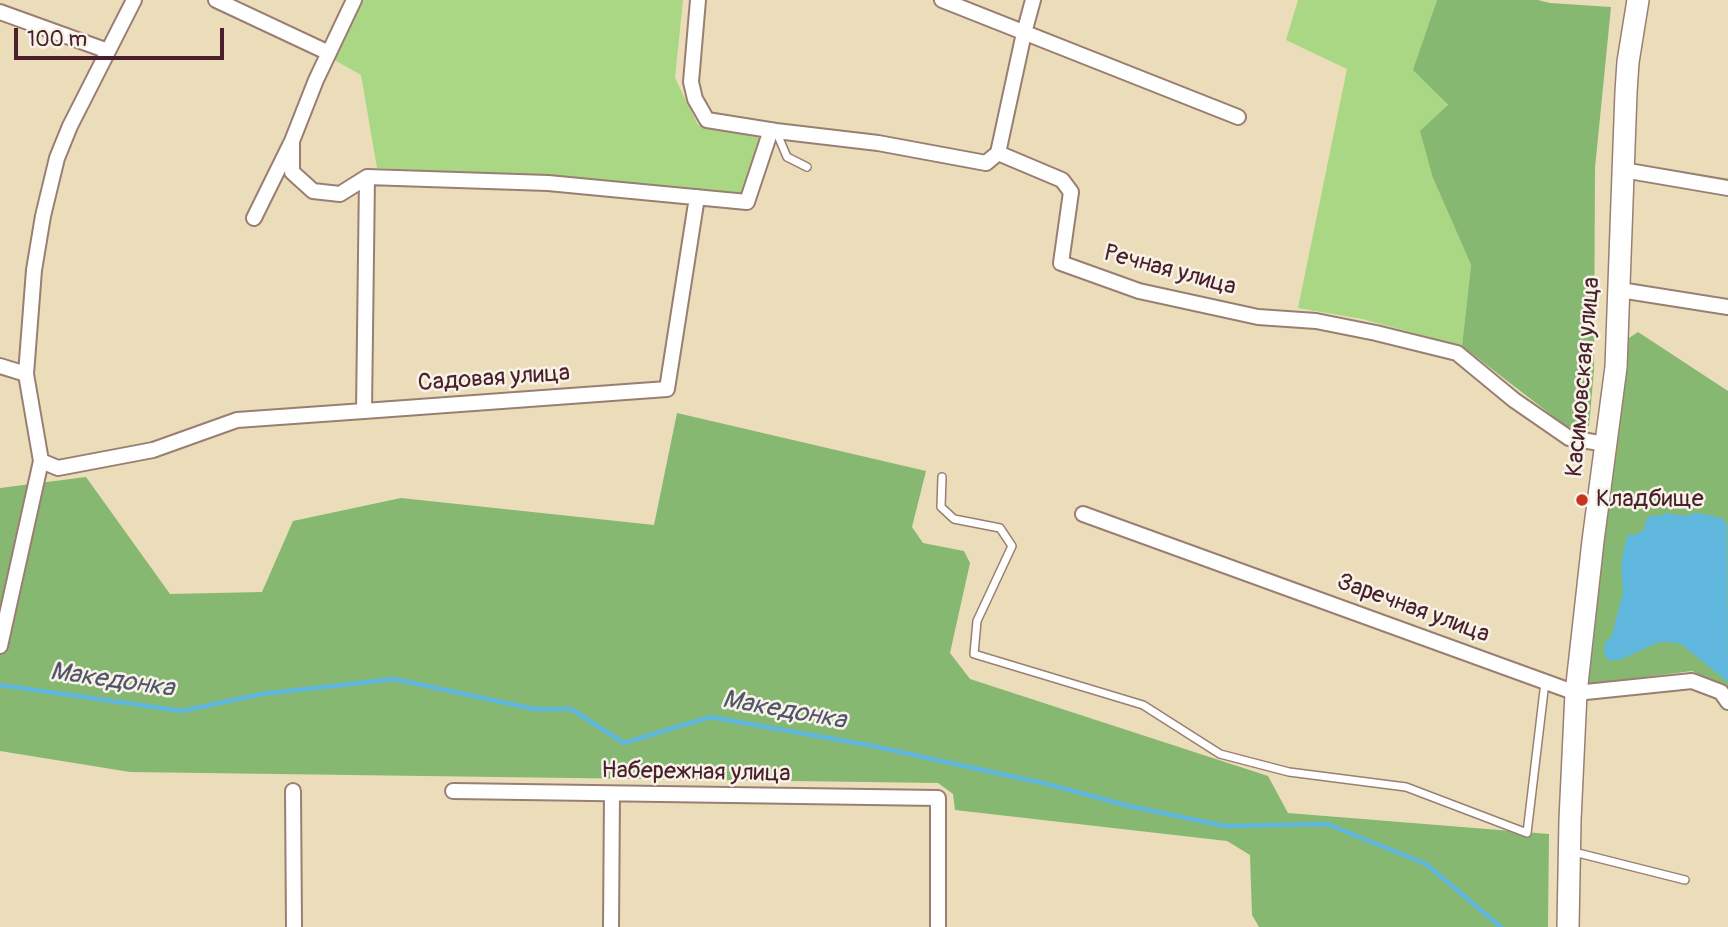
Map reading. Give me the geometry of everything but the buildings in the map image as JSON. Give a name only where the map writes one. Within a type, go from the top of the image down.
[{"type":"main road","name":"Касимовская улица","points":[[1568,927],[1576,693],[1616,367],[1628,62],[1638,0]]},
{"type":"street","points":[[0,646],[41,461],[26,374],[34,270],[43,216],[57,158],[70,126],[134,0]]},
{"type":"street","points":[[216,0],[329,53]]},
{"type":"street","points":[[254,218],[292,141],[316,80],[354,0]]},
{"type":"street","points":[[698,0],[691,82],[695,99],[707,120],[877,143],[986,163],[998,153],[1033,0]]},
{"type":"street","points":[[942,0],[1238,117]]},
{"type":"street","points":[[0,12],[108,51]]},
{"type":"street","points":[[292,141],[292,172],[313,191],[340,194],[367,177],[548,183],[747,202],[773,130]]},
{"type":"street","name":"Речная улица","points":[[998,153],[1062,180],[1071,192],[1061,263],[1139,291],[1258,317],[1316,321],[1457,353],[1514,400],[1569,438],[1606,444]]},
{"type":"street","points":[[1623,170],[1728,188]]},
{"type":"street","points":[[41,461],[58,468],[153,450],[237,420],[364,411],[367,177]]},
{"type":"street","name":"Садовая улица","points":[[364,411],[667,389],[697,197]]},
{"type":"street","points":[[1620,290],[1728,307]]},
{"type":"street","points":[[0,366],[26,374]]},
{"type":"street","name":"Заречная улица","points":[[1083,513],[1576,693],[1692,681],[1721,692],[1728,702]]},
{"type":"street","points":[[293,790],[293,927]]},
{"type":"street","name":"Набережная улица","points":[[453,792],[938,799],[938,927]]},
{"type":"street","points":[[611,927],[612,794]]},
{"type":"lane","points":[[773,130],[787,157],[807,167]]},
{"type":"lane","points":[[942,477],[941,507],[954,519],[1000,528],[1012,546],[977,621],[974,654],[1143,705],[1220,754],[1289,772],[1406,787],[1527,832],[1545,681]]},
{"type":"lane","points":[[1570,851],[1685,880]]},
{"type":"green space","points":[[361,0],[683,0],[675,78],[698,125],[760,138],[742,194],[594,179],[377,168],[361,75],[334,60]]},
{"type":"green space","points":[[1298,0],[1437,0],[1414,69],[1448,106],[1433,178],[1471,265],[1462,346],[1362,319],[1298,308],[1347,69],[1286,40]]},
{"type":"green space","points":[[1437,0],[1538,0],[1611,7],[1595,168],[1594,370],[1589,426],[1567,427],[1462,346],[1471,265],[1433,178],[1420,131],[1448,105],[1413,70]]},
{"type":"green space","points":[[1638,332],[1728,391],[1728,689],[1692,671],[1584,685],[1629,338]]},
{"type":"green space","points":[[677,413],[926,471],[912,527],[923,543],[964,551],[970,563],[950,653],[970,679],[1268,776],[1288,813],[1549,834],[1548,927],[1259,927],[1252,915],[1250,855],[1227,841],[955,810],[953,794],[938,783],[130,772],[0,751],[0,488],[86,477],[170,594],[262,592],[293,521],[401,498],[654,525]]},
{"type":"water","points":[[1665,513],[1686,516],[1700,513],[1721,518],[1727,526],[1728,682],[1681,644],[1657,643],[1622,659],[1609,661],[1604,653],[1605,643],[1612,635],[1623,592],[1621,564],[1627,535],[1644,530],[1646,520],[1650,516]]},
{"type":"waterway","name":"Македонка","points":[[0,685],[182,711],[262,694],[394,679],[534,709],[571,709],[624,743],[710,717],[868,745],[1225,826],[1327,824],[1426,864],[1501,927]]},
{"type":"place","name":"Кладбище","points":[[1582,500]]}]
